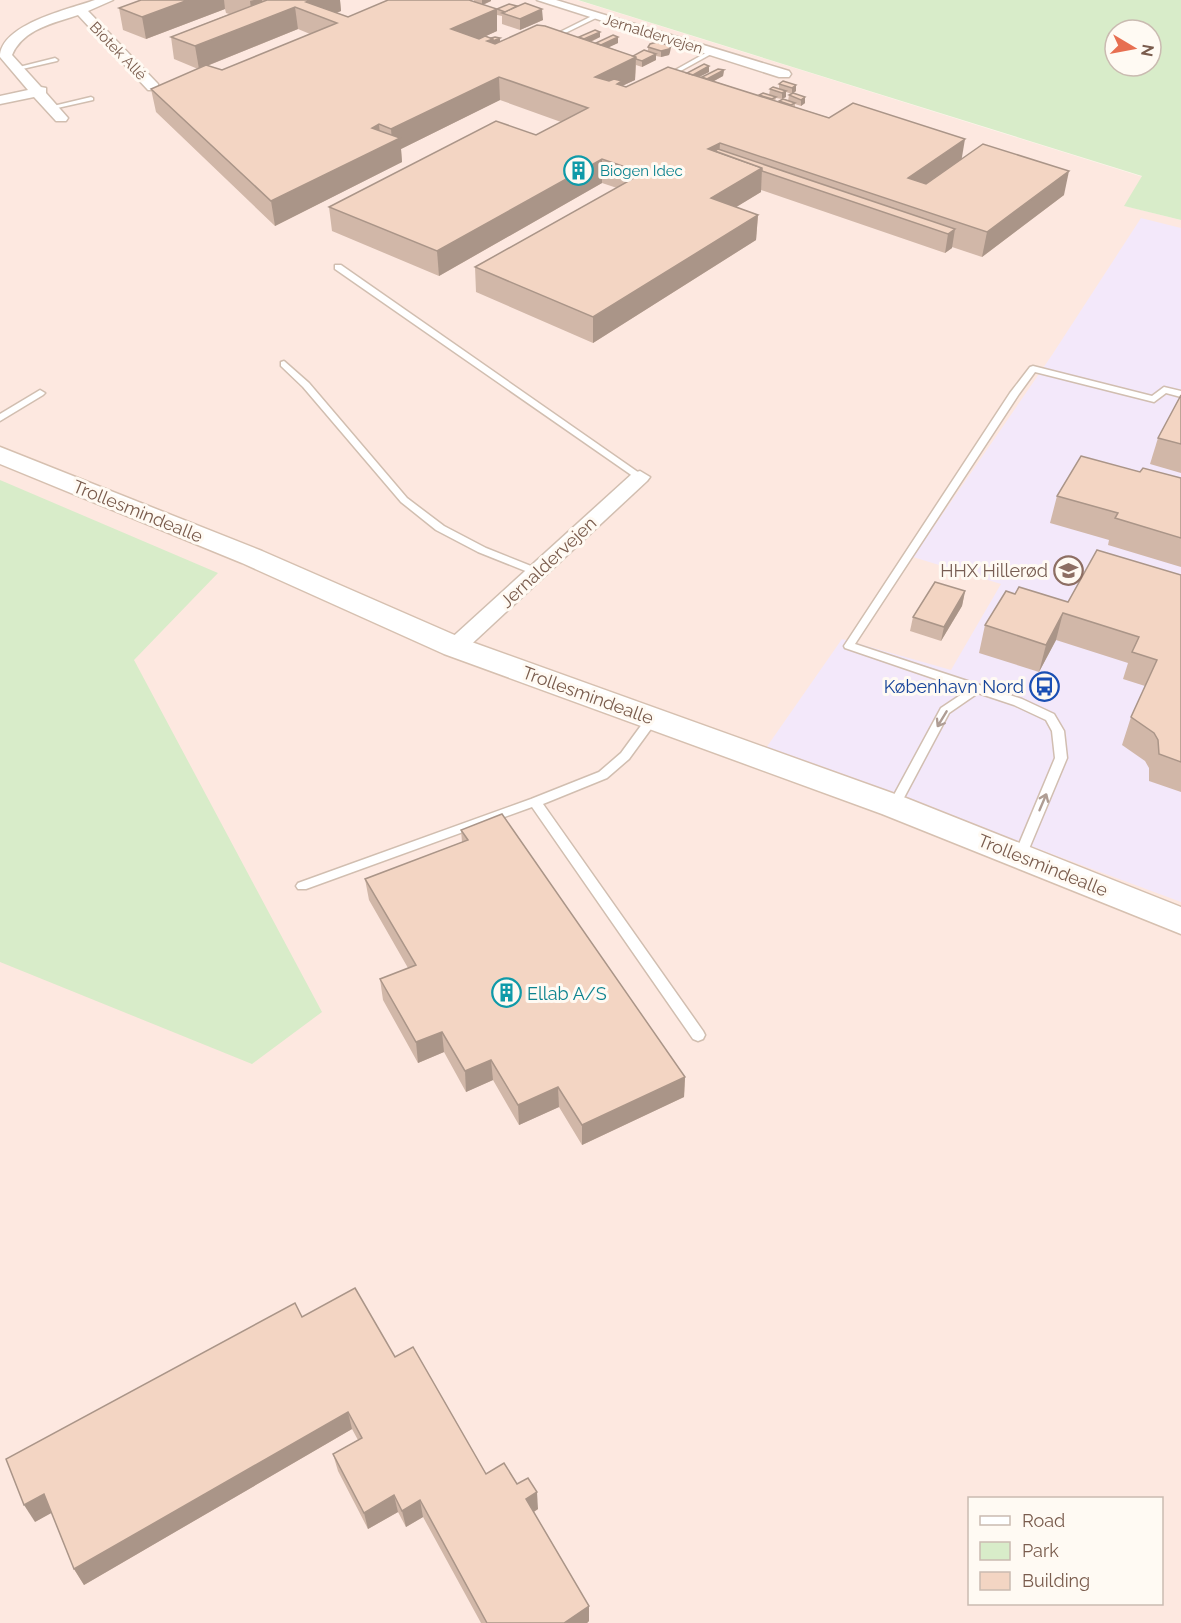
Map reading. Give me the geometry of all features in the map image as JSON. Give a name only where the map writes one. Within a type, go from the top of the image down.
[{"type":"street","name":"Biotek Allé","points":[[107,0],[80,10],[153,87]]},
{"type":"street","name":"Jernaldervejen","points":[[543,0],[784,74]]},
{"type":"street","points":[[57,112],[5,55],[13,39],[80,10]]},
{"type":"street","points":[[0,100],[40,91]]},
{"type":"street","name":"Trollesmindealle","points":[[0,455],[252,557],[455,647],[894,806],[1181,921]]},
{"type":"street","name":"Jernaldervejen","points":[[455,647],[640,477]]},
{"type":"lane","name":"Jernaldervejen","points":[[540,43],[596,16]]},
{"type":"lane","name":"Jernaldervejen","points":[[651,85],[711,52]]},
{"type":"lane","points":[[18,68],[55,60]]},
{"type":"lane","points":[[57,112],[91,99]]},
{"type":"lane","points":[[338,267],[640,477]]},
{"type":"lane","points":[[284,364],[306,385],[404,500],[440,528],[482,550],[537,572]]},
{"type":"lane","points":[[1020,856],[1061,758],[1058,731],[1050,717],[1018,702],[849,646],[1033,369],[1154,399],[1164,390],[1181,394]]},
{"type":"lane","points":[[0,418],[40,393]]},
{"type":"lane","points":[[894,806],[945,711],[977,689]]},
{"type":"lane","points":[[302,886],[536,802],[603,775],[625,756],[652,718]]},
{"type":"lane","points":[[536,802],[698,1035]]},
{"type":"shaded area","points":[[0,0],[577,0],[1143,177],[1125,206],[1181,220],[1181,1623],[0,1623]]},
{"type":"shaded area","name":"HHX Hillerød","points":[[1141,218],[1181,228],[1181,902],[766,748],[842,639],[951,670],[1001,584],[913,557],[1052,355]]},
{"type":"green space","points":[[578,0],[1181,0],[1181,220],[1124,206],[1142,176]]},
{"type":"green space","points":[[0,480],[218,573],[134,660],[322,1012],[252,1064],[0,962]]},
{"type":"building","points":[[141,0],[188,0],[142,17],[119,8]]},
{"type":"building","name":"Biogen Idec","points":[[267,0],[311,0],[306,2],[348,17],[388,0],[469,0],[497,9],[451,29],[479,39],[485,36],[493,39],[487,41],[495,44],[537,25],[545,26],[636,57],[595,77],[609,81],[614,79],[622,81],[617,84],[626,87],[668,67],[829,118],[853,103],[965,139],[908,178],[926,184],[983,144],[1069,171],[987,232],[720,143],[708,149],[762,168],[711,198],[758,215],[593,317],[475,267],[643,173],[602,159],[437,251],[329,207],[496,121],[536,135],[588,108],[499,77],[391,129],[379,124],[372,128],[400,138],[271,201],[151,89],[206,65],[222,70],[337,23],[295,7],[195,46],[171,37]]},
{"type":"building","points":[[525,3],[542,9],[520,19],[502,13]]},
{"type":"building","points":[[509,4],[517,6],[505,12],[497,9]]},
{"type":"building","points":[[595,30],[600,32],[584,39],[579,37]]},
{"type":"building","points":[[613,35],[618,37],[601,45],[596,43]]},
{"type":"building","points":[[657,42],[671,46],[661,51],[648,47]]},
{"type":"building","points":[[644,50],[656,54],[642,61],[633,56]]},
{"type":"building","points":[[704,64],[709,66],[693,75],[687,73]]},
{"type":"building","points":[[718,69],[724,70],[707,79],[702,77]]},
{"type":"building","points":[[783,81],[796,85],[792,88],[779,84]]},
{"type":"building","points":[[773,87],[786,91],[782,93],[770,89]]},
{"type":"building","points":[[763,93],[776,97],[772,99],[759,95]]},
{"type":"building","points":[[793,93],[805,97],[801,100],[789,95]]},
{"type":"building","points":[[783,99],[795,103],[791,105],[779,101]]},
{"type":"building","points":[[718,149],[955,229],[948,234],[762,171],[762,168],[715,151]]},
{"type":"building","points":[[1181,395],[1181,444],[1158,438]]},
{"type":"building","points":[[1081,456],[1140,472],[1143,468],[1181,478],[1181,538],[1115,518],[1118,513],[1057,496]]},
{"type":"building","points":[[1097,550],[1181,575],[1181,762],[1159,754],[1158,740],[1154,733],[1131,717],[1157,660],[1132,652],[1139,637],[1063,613],[1046,645],[985,625],[1006,591],[1015,594],[1019,587],[1068,602]]},
{"type":"building","points":[[935,582],[965,591],[944,627],[913,617]]},
{"type":"building","name":"Ellab A/S","points":[[502,814],[685,1077],[582,1125],[558,1087],[518,1105],[491,1060],[465,1071],[442,1032],[416,1042],[380,979],[416,965],[365,879],[468,840],[461,830]]},
{"type":"building","points":[[355,1288],[395,1357],[413,1347],[486,1474],[504,1463],[517,1484],[528,1478],[537,1492],[526,1499],[589,1606],[564,1623],[487,1623],[420,1500],[402,1511],[394,1495],[364,1513],[333,1454],[362,1438],[348,1412],[74,1569],[44,1494],[24,1505],[6,1459],[295,1303],[302,1317]]},
{"type":"place","name":"Biogen Idec","points":[[579,171]]},
{"type":"place","name":"HHX Hillerød","points":[[1069,570]]},
{"type":"place","name":"København Nord","points":[[1045,686]]},
{"type":"place","name":"Ellab A/S","points":[[506,993]]}]
